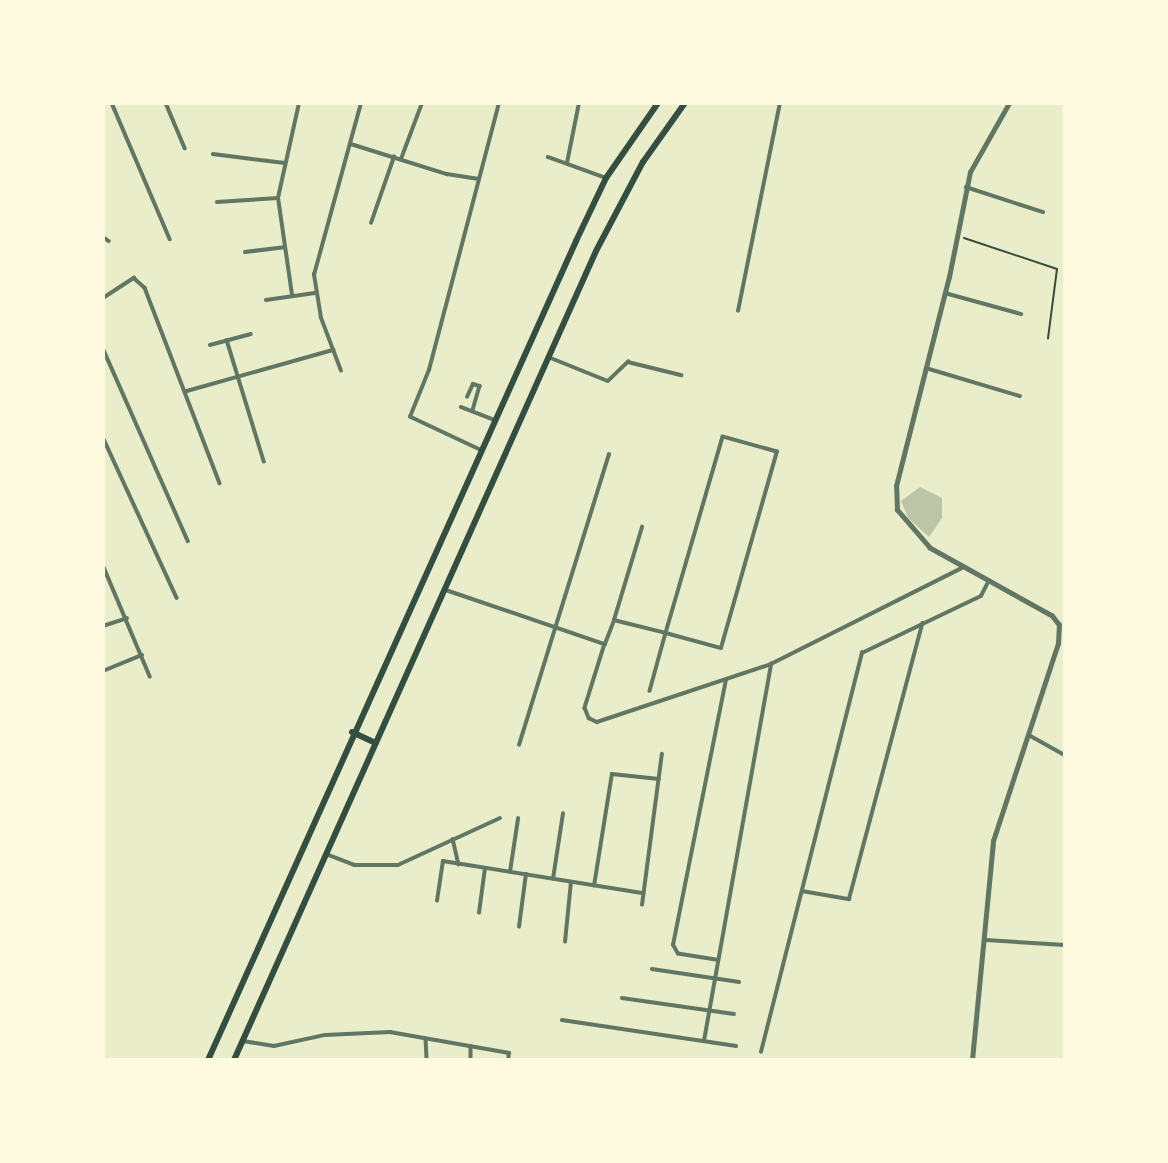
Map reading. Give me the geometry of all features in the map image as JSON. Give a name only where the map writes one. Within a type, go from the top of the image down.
[{"type":"highway","points":[[208,1060],[493,419],[606,178],[658,103]]},
{"type":"highway","points":[[234,1060],[551,358],[596,251],[643,163],[685,103]]},
{"type":"highway","points":[[352,732],[376,743]]},
{"type":"street","points":[[111,103],[170,239]]},
{"type":"street","points":[[166,103],[185,148]]},
{"type":"street","points":[[292,295],[278,198],[299,103]]},
{"type":"street","points":[[341,371],[315,293],[317,253],[361,103]]},
{"type":"street","points":[[401,159],[422,103]]},
{"type":"street","points":[[480,450],[410,417],[429,370],[499,103]]},
{"type":"street","points":[[567,163],[579,103]]},
{"type":"street","points":[[738,310],[780,103]]},
{"type":"street","points":[[972,1060],[986,940],[993,841],[1058,643],[1059,625],[1052,616],[988,583],[930,548],[897,510],[896,486],[946,293],[966,187],[1009,103]]},
{"type":"street","points":[[351,144],[478,179]]},
{"type":"street","points":[[213,154],[284,163]]},
{"type":"street","points":[[371,223],[394,157]]},
{"type":"street","points":[[548,157],[606,178]]},
{"type":"street","points":[[966,187],[1043,212]]},
{"type":"street","points":[[217,202],[278,198]]},
{"type":"street","points":[[103,237],[109,241]]},
{"type":"street","points":[[245,252],[284,247]]},
{"type":"street","points":[[103,298],[134,278],[140,281],[187,391],[220,483]]},
{"type":"street","points":[[266,300],[315,293]]},
{"type":"street","points":[[946,293],[1021,314]]},
{"type":"street","points":[[210,345],[251,334]]},
{"type":"street","points":[[228,340],[264,461]]},
{"type":"street","points":[[103,348],[188,541]]},
{"type":"street","points":[[187,391],[333,350]]},
{"type":"street","points":[[551,358],[608,381],[628,362],[681,375]]},
{"type":"street","points":[[926,368],[1020,396]]},
{"type":"street","points":[[467,397],[472,384],[480,386],[472,411]]},
{"type":"street","points":[[461,407],[493,419]]},
{"type":"street","points":[[103,437],[177,598]]},
{"type":"street","points":[[614,620],[666,633],[721,648],[776,452],[723,437],[666,633],[650,691]]},
{"type":"street","points":[[519,745],[610,455]]},
{"type":"street","points":[[642,527],[586,702],[586,714],[592,720],[613,718],[771,664],[962,568]]},
{"type":"street","points":[[103,565],[150,676]]},
{"type":"street","points":[[103,581],[110,579]]},
{"type":"street","points":[[761,1052],[862,653],[981,596],[988,583]]},
{"type":"street","points":[[445,590],[605,644]]},
{"type":"street","points":[[103,626],[127,618]]},
{"type":"street","points":[[802,891],[849,899],[922,624]]},
{"type":"street","points":[[103,671],[142,655]]},
{"type":"street","points":[[704,1041],[716,960],[771,664]]},
{"type":"street","points":[[716,960],[678,954],[673,949],[726,680]]},
{"type":"street","points":[[1029,735],[1065,754]]},
{"type":"street","points":[[642,905],[662,754]]},
{"type":"street","points":[[594,886],[612,774],[659,779]]},
{"type":"street","points":[[553,879],[563,814]]},
{"type":"street","points":[[326,854],[354,865],[398,865],[500,818]]},
{"type":"street","points":[[510,872],[519,820]]},
{"type":"street","points":[[453,839],[458,864]]},
{"type":"street","points":[[437,901],[443,861],[643,893]]},
{"type":"street","points":[[479,913],[485,868]]},
{"type":"street","points":[[519,927],[526,874]]},
{"type":"street","points":[[565,942],[571,882]]},
{"type":"street","points":[[986,940],[1065,945]]},
{"type":"street","points":[[652,970],[739,982]]},
{"type":"street","points":[[622,998],[734,1014]]},
{"type":"street","points":[[562,1020],[736,1046]]},
{"type":"street","points":[[243,1041],[274,1046],[372,1031],[509,1053],[509,1060]]},
{"type":"street","points":[[426,1039],[427,1060]]},
{"type":"street","points":[[471,1046],[471,1060]]},
{"type":"path","points":[[956,235],[1057,270],[1048,338]]},
{"type":"building","points":[[920,487],[942,498],[942,518],[929,537],[908,518],[901,501]]}]
